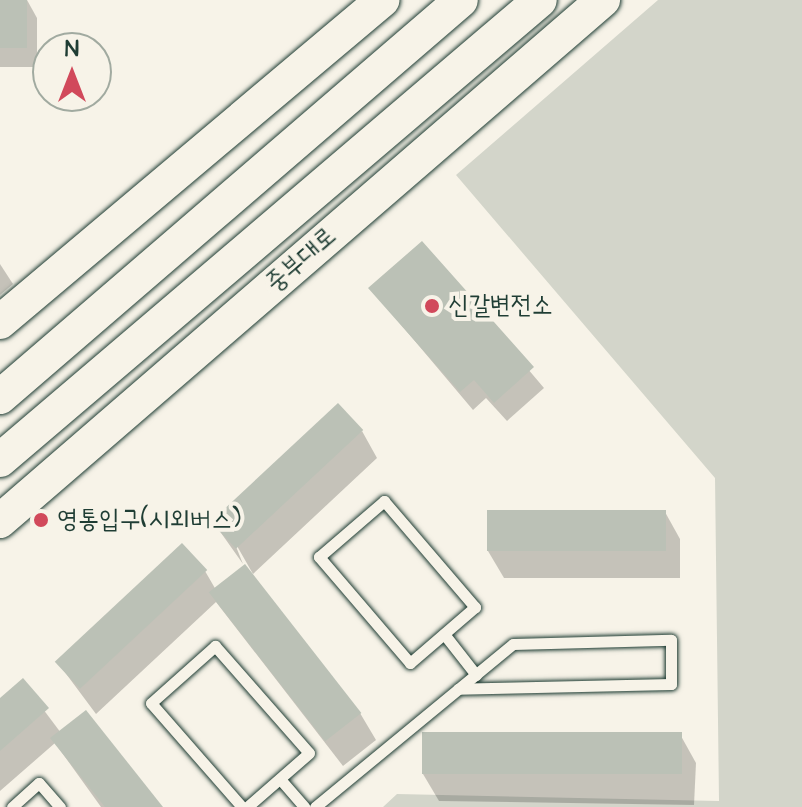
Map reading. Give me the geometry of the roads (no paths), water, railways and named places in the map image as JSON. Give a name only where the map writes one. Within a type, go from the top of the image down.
[{"type":"main road","points":[[0,322],[382,0]]},
{"type":"main road","points":[[0,397],[461,0]]},
{"type":"main road","points":[[0,460],[540,0]]},
{"type":"main road","name":"중부대로","points":[[0,521],[603,0]]},
{"type":"lane","points":[[384,501],[475,607],[444,634],[410,663],[319,557],[384,501]]},
{"type":"lane","points":[[444,634],[476,675]]},
{"type":"lane","points":[[315,807],[458,689],[476,675],[513,644],[671,640],[671,684],[458,689]]},
{"type":"lane","points":[[215,646],[309,753],[245,807],[151,703],[215,646]]},
{"type":"lane","points":[[280,779],[304,807]]},
{"type":"lane","points":[[12,807],[39,783],[60,807]]},
{"type":"place","name":"신갈변전소","points":[[432,306]]},
{"type":"place","name":"영통입구(시외버스)","points":[[41,520]]}]
